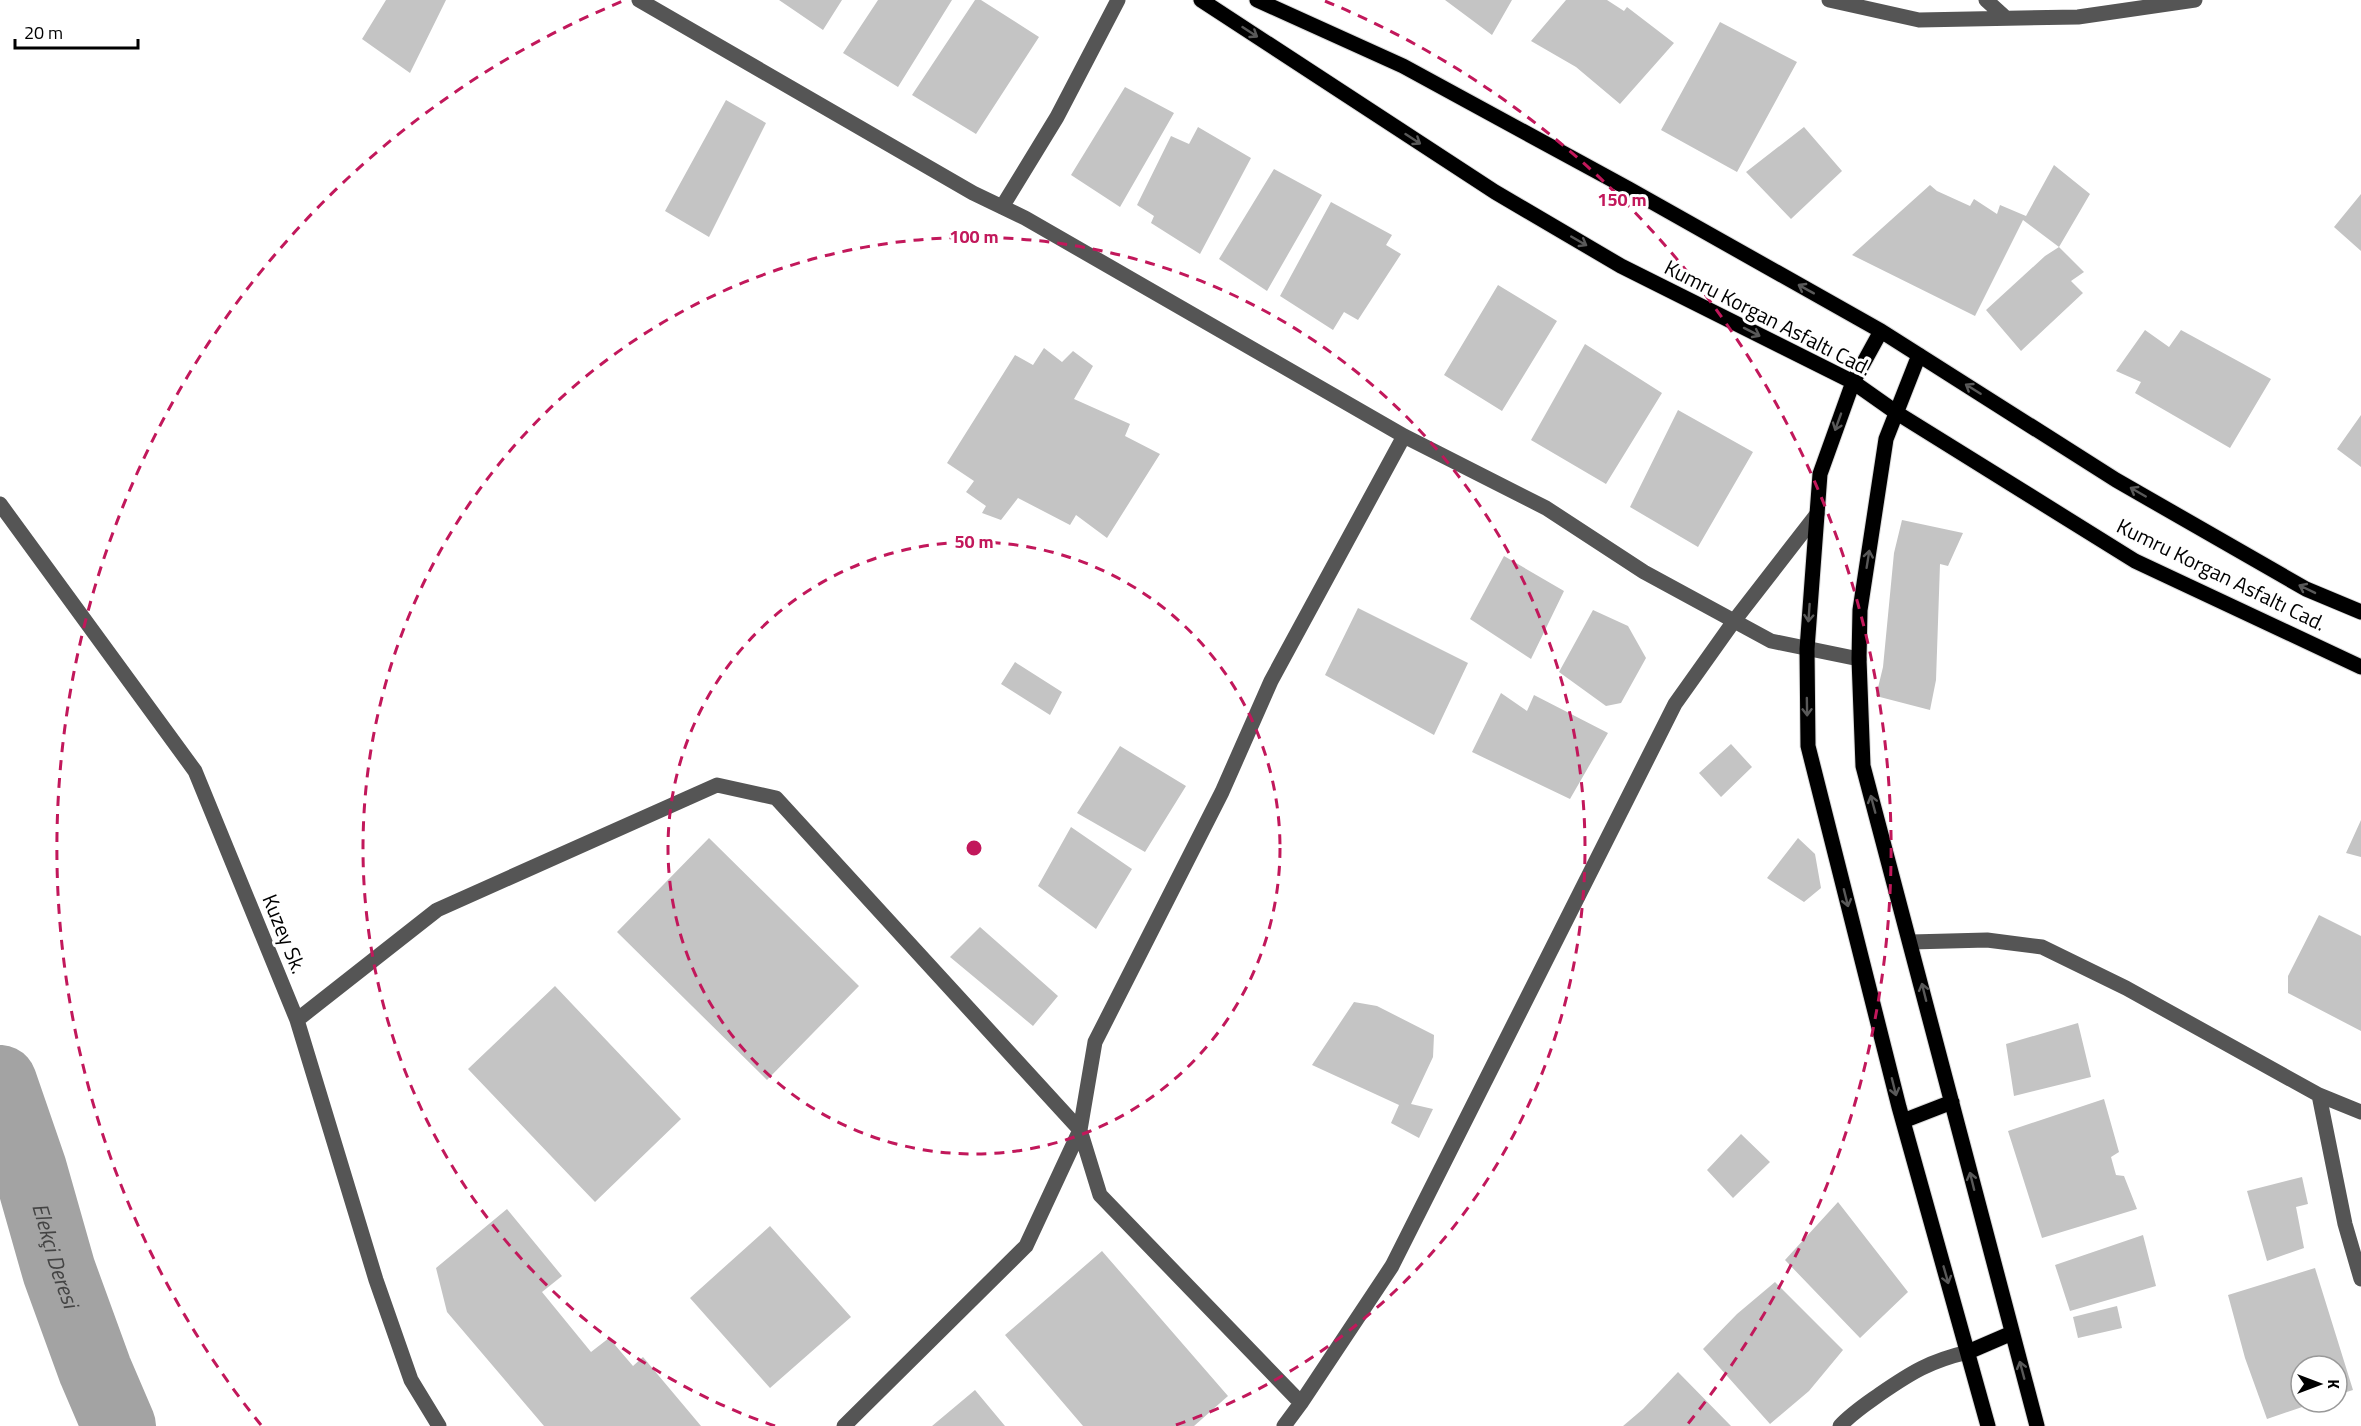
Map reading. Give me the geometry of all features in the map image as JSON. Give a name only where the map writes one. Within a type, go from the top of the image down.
[{"type":"main road","name":"Kumru Korgan Asfaltı Cad.","points":[[1201,0],[1495,192],[1621,266],[1853,382],[1897,413],[2135,561],[2361,667]]},
{"type":"main road","points":[[1257,0],[1403,66],[1629,189],[1881,331],[2116,480],[2306,589],[2361,612]]},
{"type":"main road","points":[[1881,331],[1853,382],[1820,474],[1807,649],[1808,746],[1903,1120],[1988,1426]]},
{"type":"main road","points":[[1919,355],[1886,439],[1860,610],[1859,659],[1863,766],[2037,1426]]},
{"type":"main road","points":[[1903,1120],[1952,1102]]},
{"type":"main road","points":[[1968,1352],[2012,1333]]},
{"type":"street","points":[[639,0],[973,193],[1025,218],[1404,436],[1546,508],[1644,572],[1771,641],[1859,659]]},
{"type":"street","points":[[1002,207],[1057,117],[1118,0]]},
{"type":"street","points":[[1829,0],[1919,20],[2078,16],[2195,0]]},
{"type":"street","points":[[1986,0],[2006,18]]},
{"type":"street","points":[[844,1426],[1026,1246],[1080,1130],[1095,1042],[1222,792],[1271,681],[1404,436]]},
{"type":"street","name":"Kuzey Sk.","points":[[0,504],[195,771],[297,1020],[376,1280],[411,1380],[439,1426]]},
{"type":"street","points":[[1284,1426],[1392,1266],[1675,704],[1734,621],[1817,514]]},
{"type":"street","points":[[297,1020],[437,910],[717,785],[776,798],[1080,1130],[1100,1195],[1301,1403]]},
{"type":"street","points":[[1911,942],[1987,939],[2042,947],[2126,988],[2319,1095],[2361,1112]]},
{"type":"street","points":[[2319,1095],[2345,1224],[2361,1279]]},
{"type":"street","points":[[1840,1426],[1851,1414],[1915,1370],[1968,1352]]},
{"type":"building","points":[[386,0],[446,0],[410,73],[362,39]]},
{"type":"building","points":[[779,0],[842,0],[823,30]]},
{"type":"building","points":[[878,0],[952,0],[898,87],[843,53]]},
{"type":"building","points":[[975,0],[981,0],[1039,37],[976,134],[912,95]]},
{"type":"building","points":[[1445,0],[1512,0],[1492,35]]},
{"type":"building","points":[[1566,0],[1607,0],[1624,11],[1627,7],[1674,43],[1620,104],[1576,67],[1531,41]]},
{"type":"building","points":[[1720,22],[1797,62],[1737,172],[1661,130]]},
{"type":"building","points":[[1125,87],[1174,113],[1120,207],[1071,175]]},
{"type":"building","points":[[726,100],[766,123],[709,237],[665,211]]},
{"type":"building","points":[[1198,127],[1251,158],[1200,254],[1151,223],[1154,216],[1137,205],[1171,136],[1189,144]]},
{"type":"building","points":[[1804,127],[1842,171],[1791,219],[1746,172]]},
{"type":"building","points":[[2054,165],[2090,194],[2059,247],[2023,220],[1975,316],[1852,255],[1930,185],[1937,191],[1970,206],[1974,199],[1997,214],[2000,205],[2026,216]]},
{"type":"building","points":[[1274,169],[1322,195],[1267,291],[1219,259]]},
{"type":"building","points":[[2361,194],[2361,251],[2334,227]]},
{"type":"building","points":[[1331,202],[1392,235],[1386,245],[1401,254],[1358,320],[1344,312],[1333,330],[1280,296]]},
{"type":"building","points":[[2059,247],[2084,272],[2071,281],[2083,293],[2021,351],[1986,310],[2045,256]]},
{"type":"building","points":[[1498,285],[1557,321],[1502,411],[1444,375]]},
{"type":"building","points":[[2145,330],[2169,347],[2181,330],[2271,379],[2230,448],[2135,393],[2141,382],[2116,371]]},
{"type":"building","points":[[1585,344],[1662,393],[1606,484],[1531,440]]},
{"type":"building","points":[[1044,348],[1062,362],[1073,351],[1093,366],[1074,399],[1130,424],[1125,436],[1160,454],[1107,538],[1076,515],[1070,525],[1018,498],[1001,520],[982,513],[986,506],[966,492],[974,481],[947,463],[1015,355],[1033,365]]},
{"type":"building","points":[[1678,410],[1753,452],[1698,547],[1630,507]]},
{"type":"building","points":[[2361,415],[2361,467],[2337,449]]},
{"type":"building","points":[[1902,520],[1963,533],[1948,566],[1940,564],[1936,680],[1930,710],[1876,696],[1883,667],[1894,553]]},
{"type":"building","points":[[1504,556],[1564,591],[1531,659],[1470,619]]},
{"type":"building","points":[[1358,608],[1468,663],[1434,735],[1325,675]]},
{"type":"building","points":[[1593,610],[1628,626],[1646,658],[1621,703],[1606,706],[1559,672]]},
{"type":"building","points":[[1015,662],[1062,692],[1050,715],[1001,684]]},
{"type":"building","points":[[1501,693],[1527,711],[1534,695],[1608,733],[1570,799],[1472,752]]},
{"type":"building","points":[[1731,744],[1752,767],[1721,797],[1699,773]]},
{"type":"building","points":[[1120,746],[1186,786],[1145,852],[1077,813]]},
{"type":"building","points":[[2361,820],[2361,857],[2346,853]]},
{"type":"building","points":[[1071,827],[1132,869],[1096,929],[1038,886]]},
{"type":"building","points":[[709,838],[859,986],[767,1080],[617,932]]},
{"type":"building","points":[[1798,838],[1815,854],[1821,888],[1804,902],[1767,878]]},
{"type":"building","points":[[2319,915],[2361,936],[2361,1031],[2288,993],[2288,976]]},
{"type":"building","points":[[980,927],[1058,996],[1033,1026],[950,957]]},
{"type":"building","points":[[555,986],[681,1119],[595,1202],[468,1069]]},
{"type":"building","points":[[1354,1002],[1377,1006],[1434,1035],[1433,1057],[1411,1104],[1433,1109],[1419,1138],[1391,1123],[1399,1105],[1312,1065]]},
{"type":"building","points":[[2078,1023],[2091,1077],[2014,1096],[2006,1044]]},
{"type":"building","points":[[2104,1099],[2119,1152],[2111,1157],[2116,1175],[2124,1176],[2137,1209],[2042,1238],[2008,1131]]},
{"type":"building","points":[[1741,1134],[1770,1162],[1733,1198],[1707,1170]]},
{"type":"building","points":[[2302,1177],[2308,1204],[2296,1207],[2304,1248],[2267,1261],[2247,1191]]},
{"type":"building","points":[[1838,1202],[1908,1292],[1860,1338],[1785,1260]]},
{"type":"building","points":[[507,1209],[562,1276],[542,1292],[591,1352],[609,1338],[633,1366],[643,1357],[701,1426],[544,1426],[447,1312],[436,1268]]},
{"type":"building","points":[[770,1226],[851,1317],[770,1388],[690,1298]]},
{"type":"building","points":[[2143,1235],[2156,1286],[2070,1311],[2055,1265]]},
{"type":"building","points":[[1102,1251],[1228,1396],[1194,1426],[1083,1426],[1005,1335]]},
{"type":"building","points":[[2315,1268],[2342,1354],[2289,1354],[2289,1412],[2267,1419],[2245,1358],[2228,1295]]},
{"type":"building","points":[[1775,1282],[1843,1350],[1809,1391],[1770,1424],[1703,1349],[1737,1314]]},
{"type":"building","points":[[2117,1306],[2122,1328],[2078,1338],[2073,1317]]},
{"type":"building","points":[[1678,1372],[1731,1426],[1623,1426],[1643,1409]]},
{"type":"building","points":[[2349,1377],[2353,1390],[2349,1391]]},
{"type":"building","points":[[975,1390],[1005,1426],[932,1426]]},
{"type":"waterway","name":"Elekçi Deresi","points":[[0,1082],[30,1169],[59,1271],[95,1370],[119,1426]]}]
